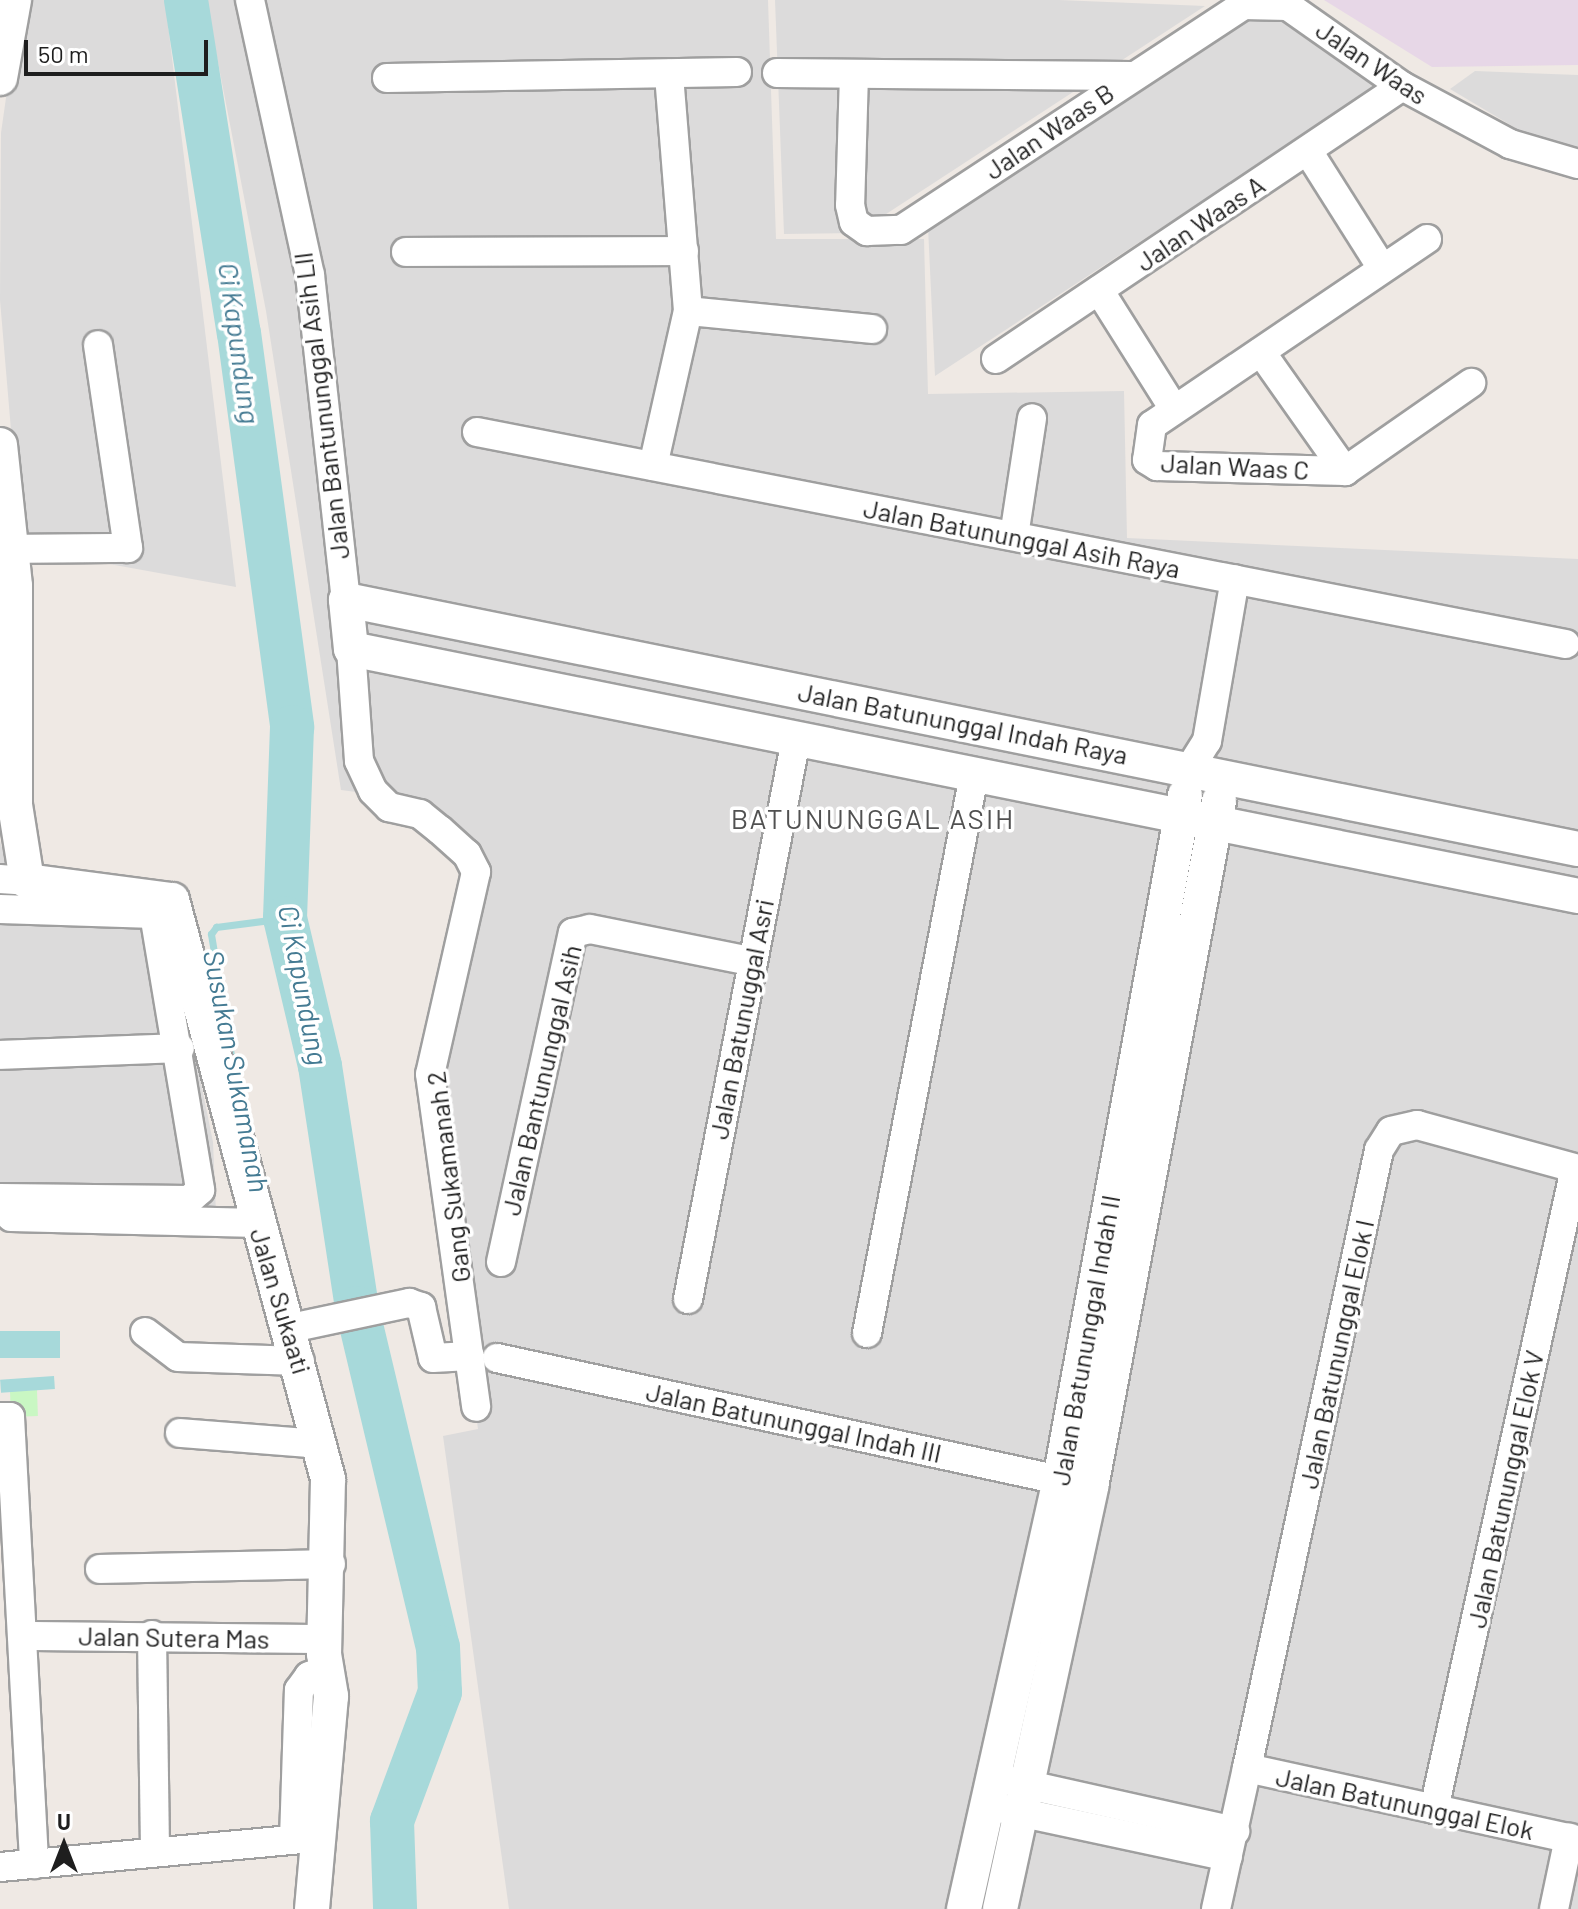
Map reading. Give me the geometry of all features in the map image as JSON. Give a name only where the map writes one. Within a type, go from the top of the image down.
[{"type":"street","points":[[0,78],[14,0]]},
{"type":"street","name":"Jalan Bantununggal Asih Lll","points":[[250,0],[310,275],[351,649],[359,761],[389,807]]},
{"type":"street","name":"Jalan Waas","points":[[1131,76],[1243,5],[1288,6],[1402,86],[1510,144],[1578,164]]},
{"type":"street","points":[[387,78],[737,72]]},
{"type":"street","name":"Jalan Waas B","points":[[777,73],[1131,76]]},
{"type":"street","points":[[653,466],[688,311],[669,74]]},
{"type":"street","name":"Jalan Waas B","points":[[854,74],[850,205],[854,222],[867,231],[901,230],[1131,76]]},
{"type":"street","points":[[1051,75],[1073,115]]},
{"type":"street","name":"Jalan Waas A","points":[[996,359],[1402,86]]},
{"type":"street","points":[[1308,151],[1382,268]]},
{"type":"street","name":"Jalan Waas C","points":[[1427,239],[1174,409],[1146,432],[1147,460],[1157,466],[1345,471],[1471,383]]},
{"type":"street","points":[[406,252],[684,251]]},
{"type":"street","points":[[1099,290],[1174,409]]},
{"type":"street","points":[[688,311],[872,329]]},
{"type":"street","points":[[6,531],[128,548],[98,345]]},
{"type":"street","points":[[1261,352],[1345,471]]},
{"type":"street","points":[[1014,536],[1032,418]]},
{"type":"street","name":"Jalan Batununggal Asih Raya","points":[[477,432],[1566,644]]},
{"type":"street","name":"Jalan Sukaati","points":[[0,445],[6,531],[15,805],[14,880],[172,900],[258,1223],[299,1325],[300,1361],[321,1444],[331,1564],[325,1654],[331,1696],[297,1839],[312,1909]]},
{"type":"street","points":[[1206,762],[1235,579]]},
{"type":"street","name":"Jalan Batununggal Indah Raya","points":[[346,600],[1206,762],[1578,849]]},
{"type":"street","name":"Jalan Batununggal Indah Raya","points":[[351,649],[1578,896]]},
{"type":"street","name":"Jalan Batunuggal Asri","points":[[688,1299],[750,961],[796,739]]},
{"type":"street","name":"Jalan Batununggal Indah II","points":[[1075,1483],[1181,816],[1206,762]]},
{"type":"street","name":"Jalan Batununggal Indah II","points":[[964,1909],[1007,1794],[1217,823],[1206,762]]},
{"type":"street","points":[[867,1333],[974,775]]},
{"type":"street","name":"Gang Sukamanah 2","points":[[389,807],[420,814],[467,854],[476,872],[430,1074],[484,1357],[476,1407]]},
{"type":"street","points":[[0,909],[154,914],[180,1048],[197,1196],[0,1198]]},
{"type":"street","name":"Jalan Bantununggal Asih","points":[[501,1262],[573,933],[590,929],[750,961]]},
{"type":"street","points":[[0,1055],[180,1048]]},
{"type":"street","name":"Jalan Batununggal Elok I","points":[[1247,1768],[1379,1150],[1391,1131],[1417,1125],[1577,1169]]},
{"type":"street","name":"Jalan Batununggal Elok V","points":[[1434,1809],[1577,1169]]},
{"type":"street","points":[[0,1217],[258,1223]]},
{"type":"street","name":"Jalan Batununggal Indah III","points":[[299,1325],[378,1305],[421,1307],[433,1358],[484,1357],[1075,1483]]},
{"type":"street","points":[[145,1332],[178,1357],[300,1361]]},
{"type":"street","points":[[5,1417],[24,1636],[34,1864]]},
{"type":"street","points":[[180,1433],[321,1444]]},
{"type":"street","points":[[100,1569],[331,1564]]},
{"type":"street","points":[[152,1635],[155,1852]]},
{"type":"street","name":"Jalan Sutera Mas","points":[[24,1636],[152,1635],[325,1654]]},
{"type":"street","name":"Jalan Batununggal Elok","points":[[1216,1909],[1247,1768],[1574,1839]]},
{"type":"street","points":[[1007,1794],[1232,1844]]},
{"type":"street","name":"Jalan Batununggal Indah II","points":[[1000,1909],[1007,1794]]},
{"type":"street","points":[[0,1867],[297,1839]]},
{"type":"street","points":[[1554,1909],[1574,1839]]},
{"type":"shaded area","points":[[20,0],[165,0],[236,587],[21,548],[0,300],[1,133]]},
{"type":"shaded area","points":[[206,0],[768,0],[776,239],[924,239],[928,394],[1124,391],[1127,538],[1578,559],[1578,1909],[509,1909],[443,1436],[478,1429],[430,1074],[482,860],[424,801],[341,790],[266,311]]},
{"type":"shaded area","points":[[775,0],[1059,0],[1205,6],[857,233],[784,234]]},
{"type":"shaded area","points":[[1324,0],[1578,0],[1578,65],[1432,67]]},
{"type":"shaded area","points":[[1249,7],[1296,14],[1384,82],[935,376],[928,227]]},
{"type":"shaded area","points":[[1475,71],[1578,75],[1578,165],[1450,89]]},
{"type":"shaded area","points":[[0,841],[16,896],[166,910],[213,1142],[216,1213],[0,1210]]},
{"type":"green space","points":[[37,1390],[38,1416],[11,1417],[10,1391]]},
{"type":"water","points":[[0,1331],[60,1331],[60,1358],[0,1358]]},
{"type":"water","points":[[54,1376],[55,1389],[1,1393],[0,1380]]},
{"type":"waterway","name":"Ci Kapundung","points":[[186,0],[239,333],[292,727],[285,918],[320,1066],[357,1308],[438,1647],[440,1692],[392,1821],[395,1909]]},
{"type":"waterway","name":"Susukan Sukamanah","points":[[231,1055],[211,934],[216,927],[285,918]]},
{"type":"district","name":"BATUNUNGGAL ASIH","points":[[873,818]]}]
